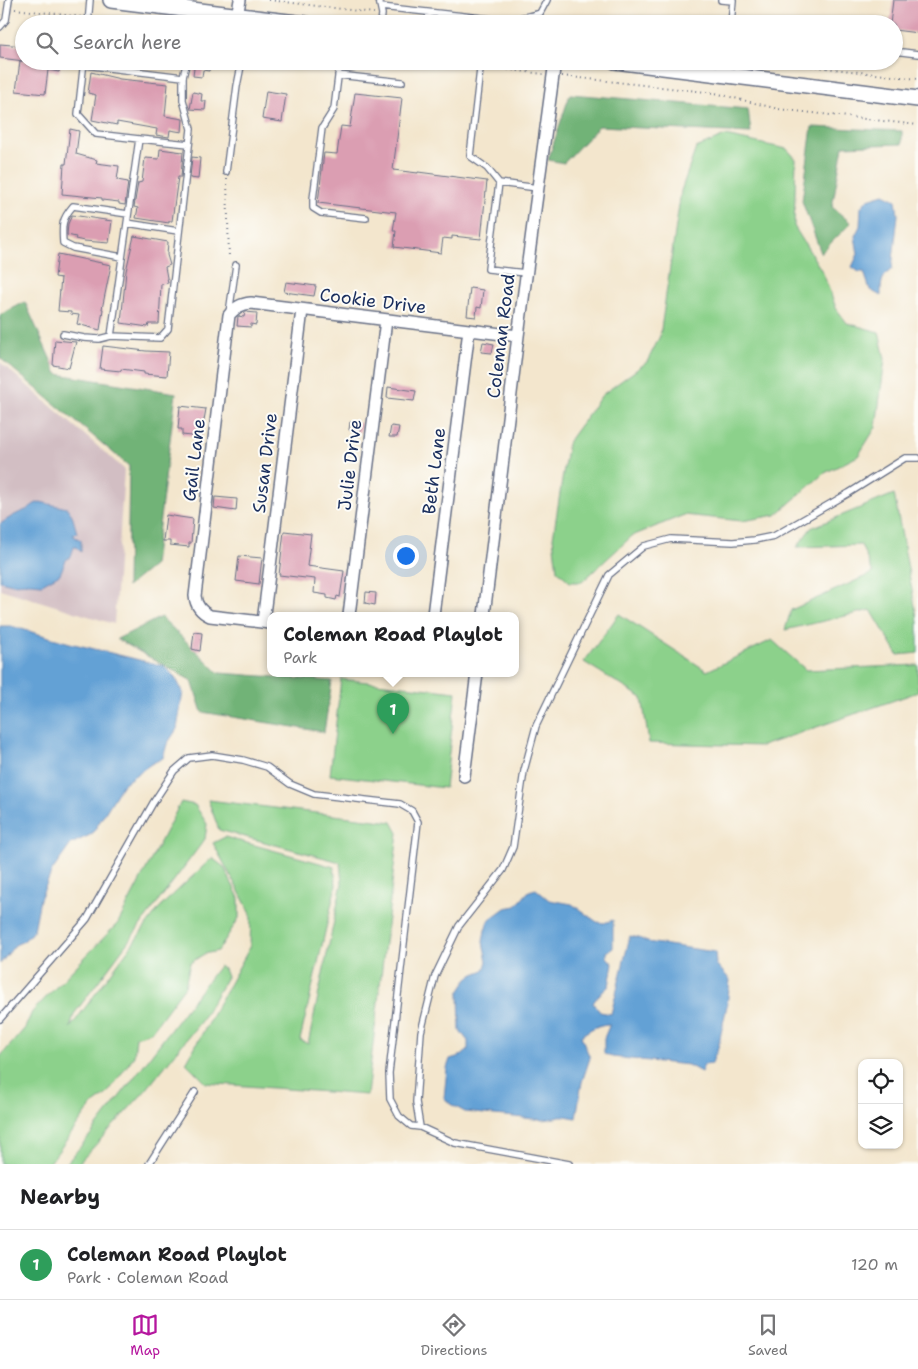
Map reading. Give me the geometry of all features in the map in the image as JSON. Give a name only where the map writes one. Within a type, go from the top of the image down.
[{"type":"main road","points":[[110,0],[183,15]]},
{"type":"main road","points":[[739,70],[918,99]]},
{"type":"street","points":[[240,0],[245,15]]},
{"type":"street","name":"Coleman Road","points":[[484,612],[553,70]]},
{"type":"street","name":"Cookie Drive","points":[[229,315],[242,304],[251,303],[518,336]]},
{"type":"street","name":"Susan Drive","points":[[268,612],[302,310]]},
{"type":"street","name":"Gail Lane","points":[[229,315],[195,604],[210,616],[267,622]]},
{"type":"street","name":"Julie Drive","points":[[349,612],[386,320]]},
{"type":"street","name":"Beth Lane","points":[[433,612],[469,330]]},
{"type":"street","points":[[464,776],[476,677]]},
{"type":"lane","points":[[0,27],[6,20],[9,0]]},
{"type":"lane","points":[[89,15],[90,0]]},
{"type":"lane","points":[[379,0],[381,15]]},
{"type":"lane","points":[[533,15],[540,13],[547,0]]},
{"type":"lane","points":[[721,0],[733,1],[732,15]]},
{"type":"lane","points":[[381,10],[447,15]]},
{"type":"lane","points":[[903,52],[918,54]]},
{"type":"lane","points":[[83,70],[78,114],[96,134],[189,144]]},
{"type":"lane","points":[[134,70],[183,77]]},
{"type":"lane","points":[[63,334],[99,339],[111,336],[160,338],[168,329],[191,129],[183,100],[185,70]]},
{"type":"lane","points":[[226,172],[240,70]]},
{"type":"lane","points":[[339,70],[334,109],[322,128],[313,199],[314,208],[321,213],[366,218]]},
{"type":"lane","points":[[480,70],[470,156],[488,168],[499,183],[488,269],[526,273]]},
{"type":"lane","points":[[338,74],[402,82]]},
{"type":"lane","points":[[111,336],[139,139]]},
{"type":"lane","points":[[499,183],[538,188]]},
{"type":"lane","points":[[122,257],[73,248],[63,243],[62,227],[64,216],[73,206],[128,214]]},
{"type":"lane","points":[[127,223],[178,231]]},
{"type":"lane","points":[[229,315],[236,265]]},
{"type":"lane","points":[[420,1127],[416,1102],[421,1032],[435,976],[459,926],[498,876],[513,847],[524,771],[536,726],[609,575],[644,546],[671,539],[734,542],[774,536],[849,494],[905,458],[918,458]]},
{"type":"lane","points":[[0,1019],[87,919],[153,803],[174,771],[189,758],[212,755],[243,760],[268,767],[290,784],[314,794],[400,804],[412,811],[418,822],[389,1073],[390,1099],[399,1116],[411,1126],[420,1127],[454,1142],[569,1164]]},
{"type":"lane","points":[[150,1164],[195,1092]]},
{"type":"path","points":[[269,0],[381,10]]},
{"type":"path","points":[[8,8],[52,15]]},
{"type":"path","points":[[522,70],[715,93],[778,109],[918,125]]},
{"type":"path","points":[[842,70],[918,79]]},
{"type":"path","points":[[226,172],[230,262],[236,265]]},
{"type":"shaded area","points":[[0,362],[124,469],[114,624],[0,589]]},
{"type":"green space","points":[[570,94],[748,109],[751,133],[599,126],[564,163],[548,160]]},
{"type":"green space","points":[[812,127],[902,131],[902,144],[843,146],[832,207],[851,223],[821,253],[802,201]]},
{"type":"green space","points":[[725,136],[787,149],[796,159],[794,226],[823,273],[836,308],[847,323],[879,332],[885,359],[876,427],[858,456],[823,474],[776,515],[742,521],[684,515],[632,536],[582,582],[570,582],[557,570],[553,538],[568,442],[602,395],[647,362],[660,336],[681,191],[696,148]]},
{"type":"green space","points":[[25,302],[57,374],[176,393],[154,565],[127,587],[129,466],[0,358],[0,315]]},
{"type":"green space","points":[[894,494],[918,622],[918,653],[898,655],[871,610],[785,630],[791,610],[873,573],[861,545],[797,547],[811,528]]},
{"type":"green space","points":[[619,614],[707,671],[772,640],[806,670],[918,665],[918,692],[762,746],[649,743],[642,698],[584,662]]},
{"type":"green space","points":[[161,617],[219,673],[332,681],[324,732],[202,712],[192,681],[117,639]]},
{"type":"green space","points":[[341,679],[456,692],[445,788],[330,775]]},
{"type":"green space","points":[[208,800],[392,822],[398,833],[367,1095],[206,1083],[186,1063],[250,947],[251,914],[213,843],[225,837],[334,867],[336,885],[300,1040],[308,1044],[342,883],[340,862],[219,830]]},
{"type":"green space","points":[[181,802],[195,805],[207,824],[205,839],[74,1014],[70,1028],[160,907],[212,858],[224,867],[239,898],[239,918],[218,951],[204,954],[190,963],[185,986],[151,1032],[136,1037],[134,1056],[107,1094],[92,1105],[49,1164],[0,1164],[0,1057],[25,1028],[32,1012],[118,923]]},
{"type":"green space","points":[[219,966],[224,969],[227,977],[201,1021],[146,1090],[78,1164],[66,1164],[91,1134]]},
{"type":"water","points":[[884,194],[896,200],[898,215],[892,269],[882,281],[881,296],[870,290],[864,272],[859,272],[852,267],[858,254],[855,236],[860,226],[861,207],[868,199]]},
{"type":"water","points":[[40,502],[67,508],[72,515],[77,533],[73,534],[81,540],[81,552],[74,547],[60,574],[42,584],[12,584],[0,581],[0,524]]},
{"type":"water","points":[[0,626],[11,626],[70,643],[164,666],[175,677],[183,692],[177,729],[167,744],[163,758],[151,764],[123,784],[92,834],[71,844],[52,871],[40,899],[34,930],[24,941],[15,945],[0,964]]},
{"type":"water","points":[[536,889],[549,900],[572,904],[597,922],[604,923],[613,920],[613,948],[607,952],[607,957],[613,964],[609,986],[593,1003],[600,1012],[611,1014],[630,936],[647,942],[715,952],[716,964],[730,980],[717,1052],[712,1064],[704,1065],[701,1072],[688,1065],[612,1057],[604,1054],[604,1038],[610,1024],[606,1024],[595,1027],[581,1036],[590,1058],[582,1082],[576,1118],[565,1116],[544,1120],[465,1112],[444,1098],[447,1068],[450,1059],[463,1055],[468,1049],[468,1041],[460,1031],[459,992],[468,978],[485,968],[487,961],[483,942],[485,930],[490,919],[505,908],[516,906],[529,891]]},
{"type":"building","points":[[893,0],[918,0],[918,33],[903,31],[903,15],[891,15]]},
{"type":"building","points":[[0,44],[15,45],[15,60],[0,58]]},
{"type":"building","points":[[19,70],[48,70],[45,94],[16,91]]},
{"type":"building","points":[[194,70],[203,70],[202,77],[193,76]]},
{"type":"building","points":[[91,72],[120,79],[168,84],[165,116],[183,119],[182,132],[170,130],[169,137],[156,135],[157,129],[117,122],[117,125],[92,120],[96,95],[88,93]]},
{"type":"building","points":[[266,91],[286,94],[282,122],[262,119]]},
{"type":"building","points":[[193,92],[202,94],[201,101],[206,101],[205,110],[190,109]]},
{"type":"building","points":[[355,93],[402,98],[393,170],[487,181],[481,239],[452,236],[452,239],[443,238],[441,253],[394,247],[396,231],[393,231],[396,212],[318,203],[324,153],[337,154],[341,126],[350,127]]},
{"type":"building","points":[[70,129],[79,131],[76,154],[97,160],[96,163],[119,166],[117,180],[128,182],[125,205],[119,204],[119,202],[102,200],[102,198],[62,194],[64,164],[66,164]]},
{"type":"building","points":[[160,149],[183,152],[181,177],[178,177],[172,221],[169,221],[169,223],[136,218],[138,208],[134,207],[138,183],[142,182],[145,158],[159,159]]},
{"type":"building","points":[[192,157],[200,158],[198,179],[190,178]]},
{"type":"building","points":[[72,215],[112,221],[109,243],[84,241],[67,235],[68,224]]},
{"type":"building","points":[[134,236],[168,242],[167,255],[170,265],[165,267],[168,283],[161,284],[159,324],[149,324],[148,327],[121,323],[126,271]]},
{"type":"building","points":[[58,254],[111,265],[102,309],[100,330],[77,324],[79,315],[58,311],[61,278],[55,277]]},
{"type":"building","points":[[286,282],[316,286],[314,296],[284,292]]},
{"type":"building","points":[[470,288],[483,290],[481,308],[477,307],[476,317],[467,316]]},
{"type":"building","points":[[245,312],[257,313],[256,325],[251,324],[251,327],[237,326],[238,316],[244,317]]},
{"type":"building","points":[[55,340],[76,342],[69,368],[53,365]]},
{"type":"building","points":[[483,342],[494,344],[492,353],[481,352]]},
{"type":"building","points":[[103,346],[169,352],[167,376],[121,369],[121,371],[100,369]]},
{"type":"building","points":[[388,387],[416,391],[414,401],[387,398]]},
{"type":"building","points":[[180,406],[206,409],[201,437],[182,435],[182,429],[178,429]]},
{"type":"building","points":[[350,422],[361,423],[360,432],[349,430]]},
{"type":"building","points":[[391,426],[399,427],[397,437],[389,437]]},
{"type":"building","points":[[215,497],[237,499],[236,511],[214,508]]},
{"type":"building","points":[[166,515],[193,519],[189,547],[170,545],[170,541],[163,541]]},
{"type":"building","points":[[284,531],[311,534],[307,566],[344,571],[340,597],[337,596],[336,600],[327,598],[327,595],[314,593],[315,579],[279,575]]},
{"type":"building","points":[[239,556],[262,558],[259,584],[236,581]]},
{"type":"building","points":[[366,592],[376,593],[375,605],[365,603]]},
{"type":"building","points":[[194,632],[202,633],[200,651],[192,649]]},
{"type":"place","name":"Coleman Road Playlot","points":[[393,734]]}]
